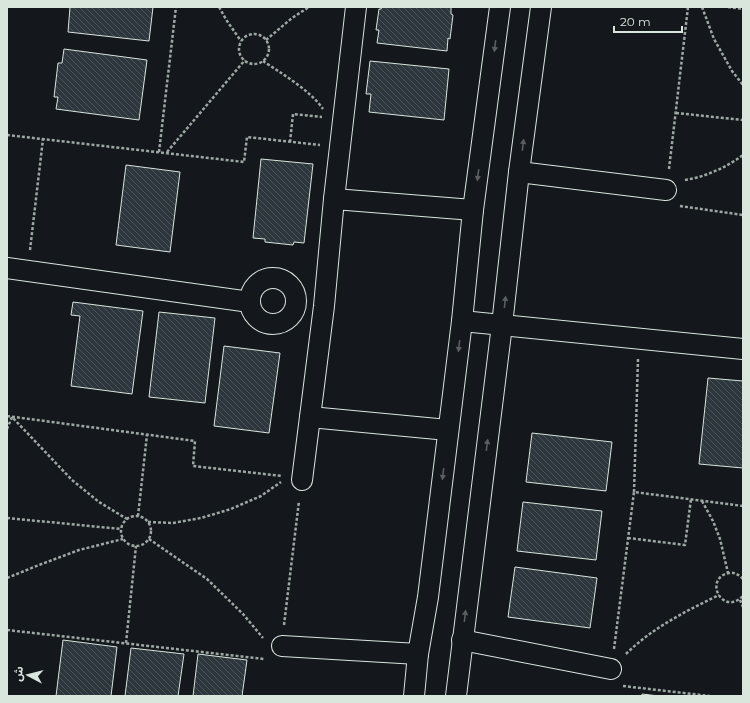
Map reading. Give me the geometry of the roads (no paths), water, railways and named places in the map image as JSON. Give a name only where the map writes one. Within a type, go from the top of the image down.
[{"type":"street","points":[[295,478],[310,417],[324,306],[340,147],[336,118],[356,7]]},
{"type":"street","points":[[414,696],[418,654],[428,597],[462,321],[473,210],[500,7]]},
{"type":"street","points":[[456,696],[502,325],[519,172],[541,7]]},
{"type":"street","points":[[519,172],[667,187]]},
{"type":"street","points":[[334,199],[473,210]]},
{"type":"street","points":[[7,268],[250,302]]},
{"type":"street","points":[[270,278],[280,279],[290,285],[296,295],[296,306],[291,316],[282,322],[271,324],[261,320],[253,313],[250,302],[252,291],[260,282],[270,278]]},
{"type":"street","points":[[296,306],[324,306]]},
{"type":"street","points":[[462,321],[743,350]]},
{"type":"street","points":[[310,417],[448,430]]},
{"type":"street","points":[[462,640],[612,669]]},
{"type":"street","points":[[274,644],[418,654]]}]
